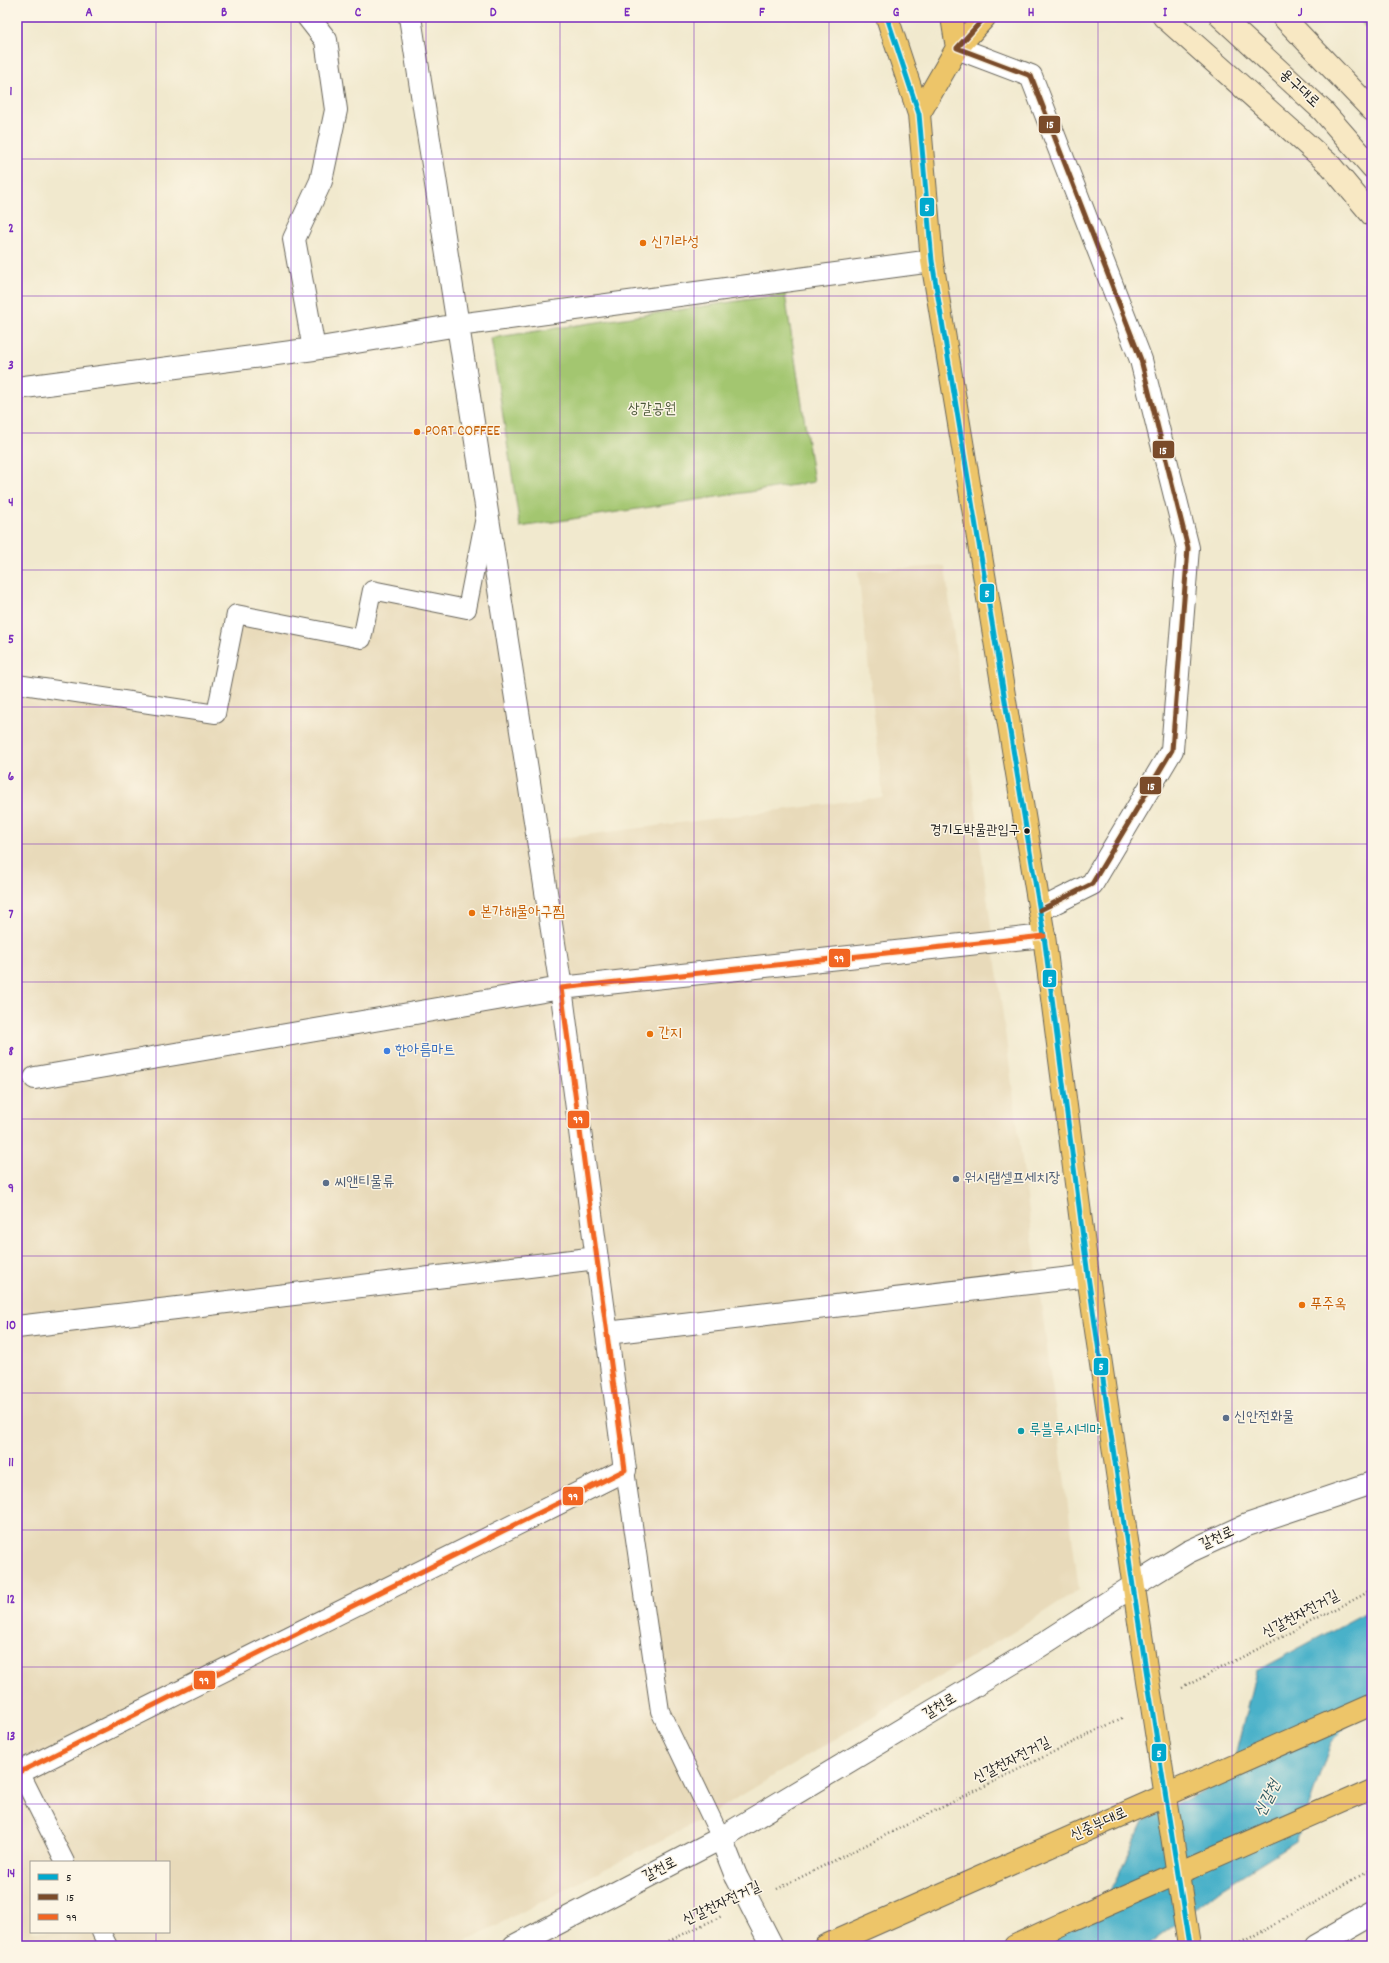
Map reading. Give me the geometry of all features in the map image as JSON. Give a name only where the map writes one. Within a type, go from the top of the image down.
[{"type":"main road","points":[[887,17],[919,114],[932,261],[1044,936],[1088,1276],[1133,1586],[1189,1946]]},
{"type":"main road","points":[[952,17],[957,48]]},
{"type":"main road","points":[[919,114],[957,48],[985,17]]},
{"type":"main road","points":[[1164,17],[1331,166],[1372,215]]},
{"type":"main road","name":"용구대로","points":[[1221,17],[1323,111],[1372,167]]},
{"type":"main road","points":[[1283,17],[1372,110]]},
{"type":"main road","name":"신중부대로","points":[[825,1946],[1372,1704]]},
{"type":"main road","points":[[1015,1946],[1372,1788]]},
{"type":"street","points":[[308,17],[326,40],[336,110],[321,181],[294,239],[314,349]]},
{"type":"street","points":[[18,1771],[625,1470],[561,988],[410,17]]},
{"type":"street","points":[[957,48],[1031,76],[1141,360],[1188,548],[1172,750],[1092,884],[1040,910]]},
{"type":"street","points":[[17,388],[314,349],[458,325],[932,261]]},
{"type":"street","points":[[35,1078],[561,988],[1044,936]]},
{"type":"street","points":[[17,1327],[597,1258]]},
{"type":"street","points":[[607,1333],[1088,1276]]},
{"type":"street","name":"갈천로","points":[[514,1946],[721,1838],[1026,1655],[1188,1552],[1247,1525],[1372,1483]]},
{"type":"street","points":[[721,1838],[736,1876],[772,1946]]},
{"type":"street","points":[[1314,1946],[1372,1913]]},
{"type":"lane","points":[[17,684],[216,714],[236,614],[362,639],[372,590],[467,609],[487,510]]},
{"type":"lane","points":[[625,1470],[660,1711],[721,1838]]},
{"type":"lane","points":[[18,1771],[64,1861]]},
{"type":"lane","points":[[102,1933],[108,1946]]},
{"type":"path","name":"신갈천자전거길","points":[[1180,1689],[1363,1595],[1372,1588]]},
{"type":"path","name":"신갈천자전거길","points":[[772,1892],[1124,1717]]},
{"type":"path","points":[[1233,1946],[1372,1870]]},
{"type":"path","name":"신갈천자전거길","points":[[658,1946],[729,1912]]},
{"type":"shaded area","points":[[492,542],[538,841],[883,797],[858,571],[945,566],[987,896],[1079,1589],[1015,1631],[702,1819],[456,1946],[17,1946],[17,684],[216,714],[236,614],[362,639],[372,590],[467,609]]},
{"type":"green space","points":[[1357,17],[1372,17],[1372,35]]},
{"type":"green space","name":"상갈공원","points":[[785,294],[814,482],[520,527],[491,338]]},
{"type":"water","name":"신갈천","points":[[1372,1609],[1372,1698],[1331,1743],[1296,1842],[1223,1888],[1147,1946],[1036,1946],[1098,1913],[1118,1878],[1143,1821],[1230,1777],[1256,1671]]},
{"type":"transit line","name":"5","points":[[887,17],[919,114],[932,261],[1044,936],[1088,1276],[1133,1586],[1189,1946]]},
{"type":"transit line","name":"15","points":[[985,17],[957,48],[1031,76],[1141,360],[1188,548],[1172,750],[1092,884],[1040,910]]},
{"type":"transit line","name":"99","points":[[20,1772],[625,1470],[561,988],[1044,936]]},
{"type":"place","name":"신기라성","points":[[643,243]]},
{"type":"place","name":"PORT COFFEE","points":[[417,432]]},
{"type":"place","name":"경기도박물관입구","points":[[1027,831]]},
{"type":"place","name":"본가해물아구찜","points":[[472,913]]},
{"type":"place","name":"간지","points":[[650,1034]]},
{"type":"place","name":"한아름마트","points":[[387,1051]]},
{"type":"place","name":"워시랩셀프세치장","points":[[956,1179]]},
{"type":"place","name":"씨앤티물류","points":[[326,1183]]},
{"type":"place","name":"푸주옥","points":[[1302,1305]]},
{"type":"place","name":"신안전화물","points":[[1226,1418]]},
{"type":"place","name":"루블루시네마","points":[[1021,1431]]}]
